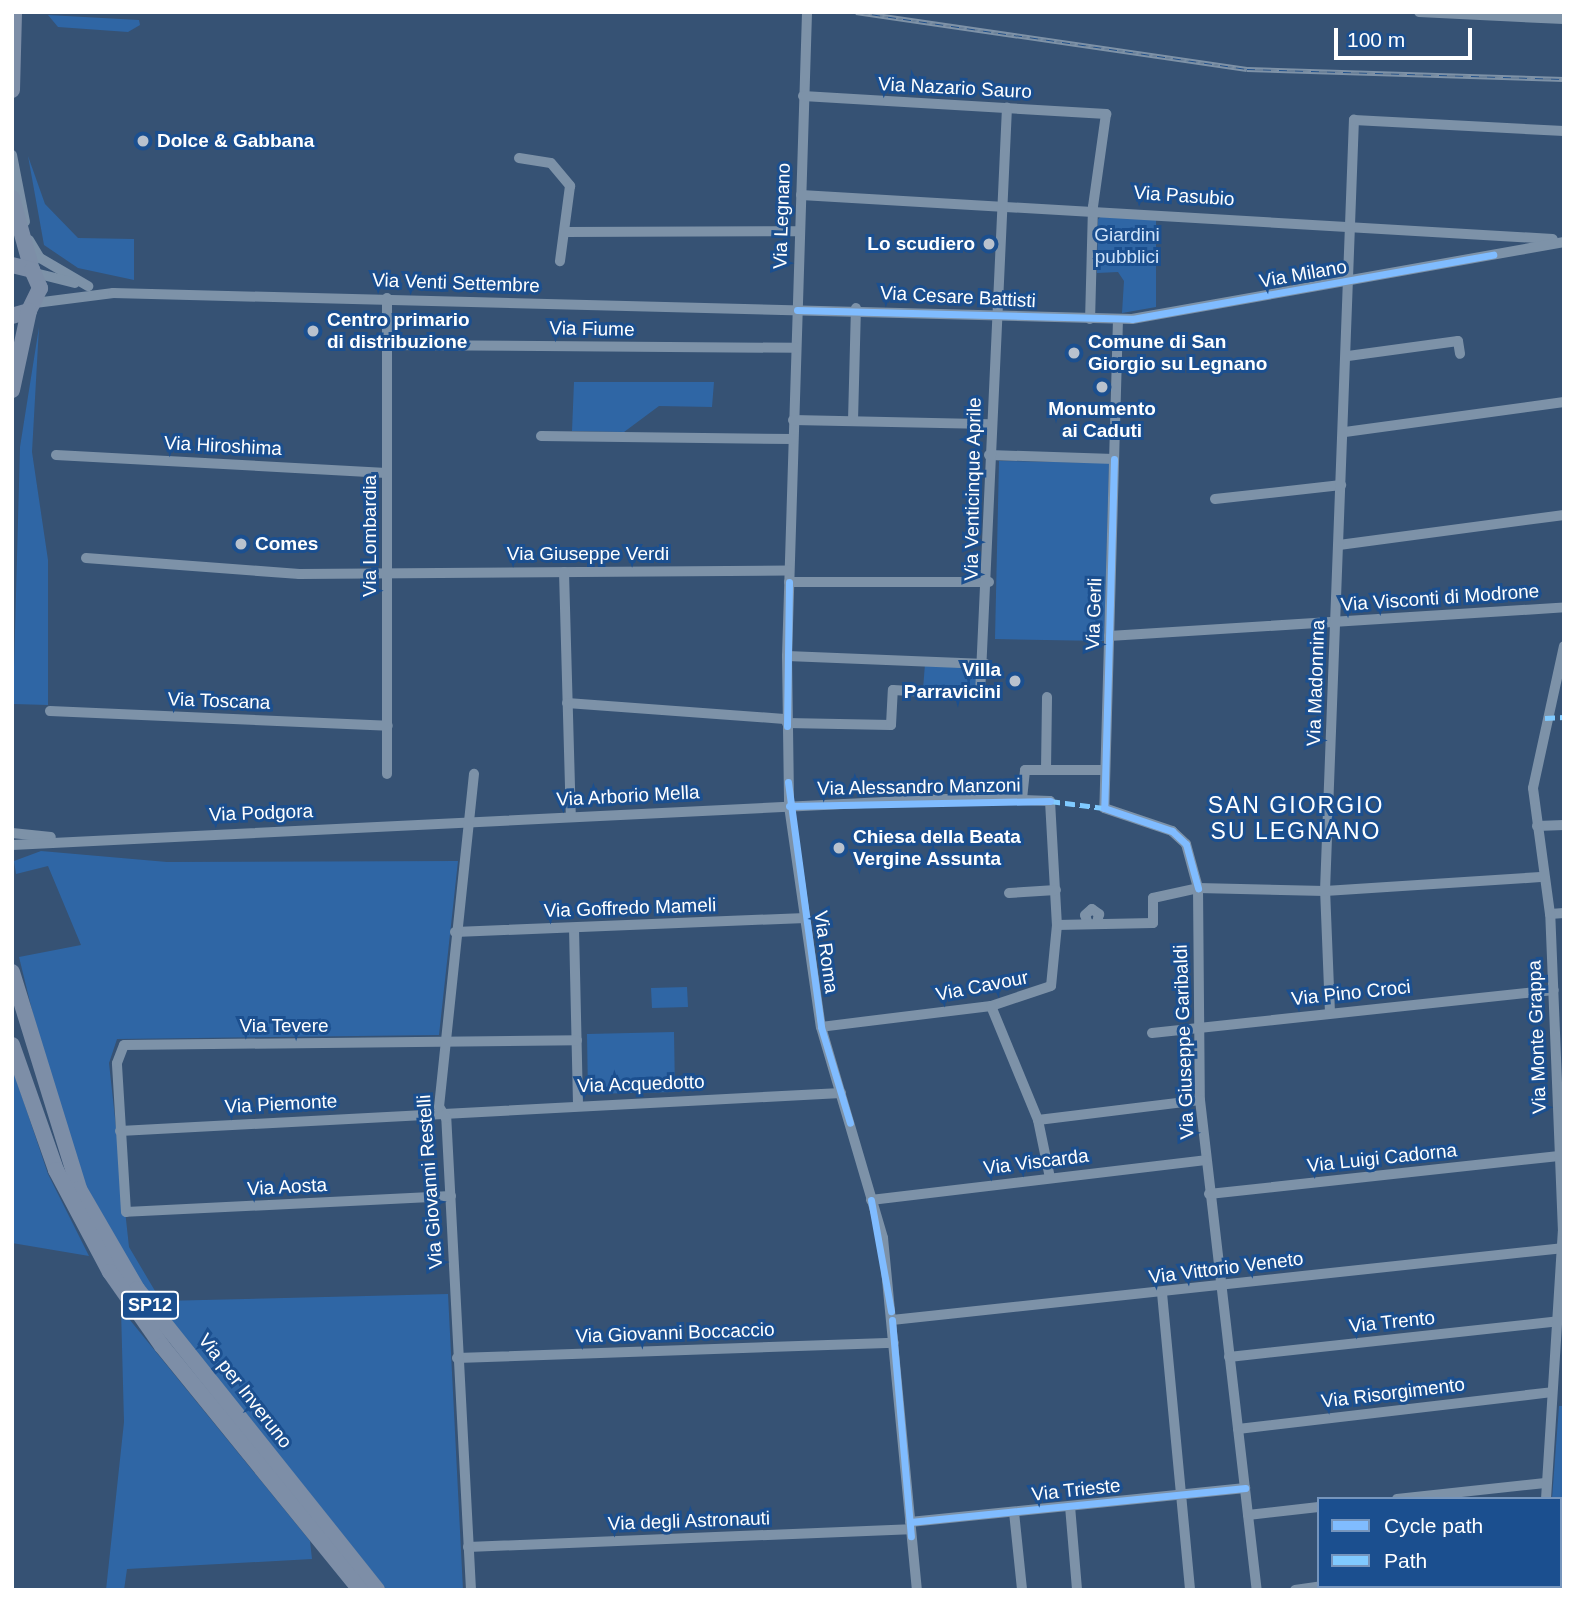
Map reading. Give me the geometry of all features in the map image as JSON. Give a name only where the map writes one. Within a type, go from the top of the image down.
[{"type":"main road","points":[[12,90],[14,12]]},
{"type":"main road","points":[[12,198],[33,272],[32,307],[12,390]]},
{"type":"main road","points":[[12,265],[33,272]]},
{"type":"main road","points":[[12,316],[32,307]]},
{"type":"main road","name":"Via per Inveruno","points":[[12,972],[66,1154],[124,1267],[377,1590]]},
{"type":"main road","name":"Via per Inveruno","points":[[12,1045],[56,1170],[110,1272],[162,1346],[360,1590]]},
{"type":"street","points":[[1419,12],[1564,19]]},
{"type":"street","name":"Via Legnano","points":[[793,420],[807,13]]},
{"type":"street","name":"Via Nazario Sauro","points":[[803,96],[1106,114],[1093,207]]},
{"type":"street","name":"Via Venticinque Aprile","points":[[787,721],[891,725],[893,690],[980,695],[986,663],[990,424],[1007,108]]},
{"type":"street","name":"Via Madonnina","points":[[1330,1013],[1325,891],[1348,356],[1354,120],[1564,131]]},
{"type":"street","points":[[12,155],[31,246],[88,286]]},
{"type":"street","points":[[519,158],[551,163],[569,186],[560,261]]},
{"type":"street","name":"Via Pasubio","points":[[801,195],[1093,207],[1564,239]]},
{"type":"street","points":[[1090,318],[1093,207]]},
{"type":"street","points":[[565,232],[800,230]]},
{"type":"street","name":"Via Milano","points":[[1118,319],[1350,282],[1564,239]]},
{"type":"street","name":"Via Venti Settembre","points":[[33,272],[113,293]]},
{"type":"street","name":"Via Venti Settembre","points":[[32,307],[113,293],[797,310]]},
{"type":"street","name":"Via Lombardia","points":[[387,298],[387,774]]},
{"type":"street","points":[[853,421],[856,308]]},
{"type":"street","name":"Via Cesare Battisti","points":[[797,310],[856,308],[1118,319]]},
{"type":"street","name":"Via Gerli","points":[[1104,808],[1118,319]]},
{"type":"street","points":[[1348,356],[1458,341],[1461,354]]},
{"type":"street","name":"Via Fiume","points":[[387,345],[796,348]]},
{"type":"street","points":[[1345,432],[1564,402]]},
{"type":"street","points":[[793,420],[990,424]]},
{"type":"street","name":"Via Roma","points":[[793,420],[787,656],[789,806],[821,1027],[871,1199],[892,1320],[917,1590]]},
{"type":"street","points":[[541,436],[793,439]]},
{"type":"street","name":"Via Hiroshima","points":[[56,455],[387,472]]},
{"type":"street","points":[[989,455],[1114,459]]},
{"type":"street","points":[[1215,499],[1341,485]]},
{"type":"street","points":[[1339,545],[1564,515]]},
{"type":"street","name":"Via Giuseppe Verdi","points":[[86,558],[299,574],[564,572],[989,582]]},
{"type":"street","points":[[564,572],[571,816]]},
{"type":"street","name":"Via Visconti di Modrone","points":[[1109,636],[1564,607]]},
{"type":"street","name":"Via Monte Grappa","points":[[1546,1497],[1564,1248],[1560,1040],[1550,914],[1541,877],[1534,766],[1564,646]]},
{"type":"street","points":[[787,656],[986,663]]},
{"type":"street","points":[[1046,770],[1047,697]]},
{"type":"street","points":[[567,703],[787,721]]},
{"type":"street","name":"Via Toscana","points":[[50,711],[388,726]]},
{"type":"street","points":[[1021,799],[1023,772],[1104,770]]},
{"type":"street","name":"Via Giovanni Restelli","points":[[471,1590],[457,1358],[451,1196],[443,1112],[445,1042],[455,932],[474,774]]},
{"type":"street","name":"Via Alessandro Manzoni","points":[[789,806],[1021,799],[1050,801]]},
{"type":"street","name":"Via Cavour","points":[[821,1027],[990,1006],[1051,986],[1057,925],[1050,801]]},
{"type":"street","name":"Via Arborio Mella","points":[[469,821],[789,806]]},
{"type":"street","name":"Via Giuseppe Garibaldi","points":[[1104,808],[1172,831],[1186,844],[1198,888],[1200,1100],[1257,1590]]},
{"type":"street","name":"Via Podgora","points":[[12,845],[54,838],[469,821]]},
{"type":"street","points":[[1537,826],[1564,825]]},
{"type":"street","name":"Via Podgora","points":[[12,833],[54,838]]},
{"type":"street","points":[[1198,888],[1325,891],[1541,877]]},
{"type":"street","name":"Via Giuseppe Garibaldi","points":[[1057,925],[1153,923],[1153,898],[1198,888]]},
{"type":"street","points":[[1009,893],[1056,890]]},
{"type":"street","points":[[1550,914],[1564,913]]},
{"type":"street","name":"Via Goffredo Mameli","points":[[455,932],[806,918]]},
{"type":"street","points":[[574,928],[578,1104]]},
{"type":"street","name":"Via Pino Croci","points":[[1152,1033],[1554,990]]},
{"type":"street","points":[[990,1006],[1038,1120],[1050,1178]]},
{"type":"street","name":"Via Tevere","points":[[120,1131],[117,1063],[124,1045],[577,1040]]},
{"type":"street","name":"Via Acquedotto","points":[[443,1112],[841,1093]]},
{"type":"street","points":[[1038,1120],[1200,1100]]},
{"type":"street","name":"Via Piemonte","points":[[120,1131],[443,1112]]},
{"type":"street","name":"Via Aosta","points":[[120,1131],[125,1212],[451,1196]]},
{"type":"street","name":"Via Luigi Cadorna","points":[[1209,1194],[1560,1148]]},
{"type":"street","name":"Via Viscarda","points":[[871,1199],[1206,1160]]},
{"type":"street","name":"Via Vittorio Veneto","points":[[892,1320],[1564,1248]]},
{"type":"street","points":[[1162,1293],[1190,1590]]},
{"type":"street","name":"Via Trento","points":[[1229,1357],[1558,1321]]},
{"type":"street","name":"Via Giovanni Boccaccio","points":[[457,1358],[894,1343]]},
{"type":"street","name":"Via Risorgimento","points":[[1238,1429],[1552,1392]]},
{"type":"street","points":[[1414,1497],[1545,1482]]},
{"type":"street","name":"Via Trieste","points":[[910,1529],[1014,1512],[1245,1488]]},
{"type":"street","points":[[1070,1506],[1077,1590]]},
{"type":"street","points":[[1248,1515],[1317,1507]]},
{"type":"street","points":[[1014,1512],[1022,1590]]},
{"type":"street","name":"Via degli Astronauti","points":[[468,1547],[910,1529]]},
{"type":"street","points":[[1295,1590],[1317,1587]]},
{"type":"green space","points":[[48,15],[139,20],[140,25],[128,32],[58,27]]},
{"type":"green space","points":[[28,156],[45,204],[78,238],[134,239],[134,280],[78,268],[44,245]]},
{"type":"green space","name":"Giardini pubblici","points":[[1103,215],[1156,220],[1156,307],[1122,313],[1124,281],[1118,272],[1097,273],[1098,219]]},
{"type":"green space","points":[[39,327],[32,452],[48,560],[48,705],[13,704],[20,447]]},
{"type":"green space","points":[[574,382],[714,382],[712,407],[659,406],[624,432],[572,431]]},
{"type":"green space","points":[[999,461],[1109,463],[1104,641],[995,639]]},
{"type":"green space","points":[[925,664],[983,666],[978,692],[923,689]]},
{"type":"green space","points":[[41,851],[167,862],[458,861],[439,1035],[117,1039],[109,1063],[129,1247],[161,1301],[448,1294],[463,1590],[387,1590],[143,1285],[86,1186],[54,1100],[19,957],[81,945],[48,866],[16,874],[14,861]]},
{"type":"green space","points":[[687,987],[688,1007],[652,1008],[651,988]]},
{"type":"green space","points":[[674,1032],[675,1092],[588,1094],[587,1034]]},
{"type":"green space","points":[[12,1067],[48,1174],[89,1256],[12,1243]]},
{"type":"green space","points":[[121,1309],[310,1541],[312,1559],[127,1569],[124,1590],[106,1590],[124,1422]]},
{"type":"green space","points":[[1559,1406],[1564,1406],[1564,1590],[1555,1590],[1562,1588],[1562,1497],[1552,1497]]},
{"type":"railway","points":[[856,12],[1247,69],[1564,79]]},
{"type":"marked path","points":[[1545,718],[1564,717]]},
{"type":"marked path","points":[[1050,801],[1104,808]]},
{"type":"cycle path","points":[[797,310],[1132,319],[1493,255]]},
{"type":"cycle path","points":[[1114,459],[1104,808],[1172,831],[1186,844],[1198,888]]},
{"type":"cycle path","points":[[787,726],[789,582]]},
{"type":"cycle path","points":[[788,782],[821,1027],[850,1123]]},
{"type":"cycle path","points":[[789,806],[1050,801]]},
{"type":"cycle path","points":[[871,1200],[891,1311]]},
{"type":"cycle path","points":[[892,1320],[911,1536]]},
{"type":"cycle path","points":[[910,1522],[1245,1488]]},
{"type":"place","name":"Dolce & Gabbana","points":[[143,141]]},
{"type":"place","name":"Lo scudiero","points":[[989,244]]},
{"type":"place","name":"Centro primario di distribuzione","points":[[313,331]]},
{"type":"place","name":"Comune di San Giorgio su Legnano","points":[[1074,353]]},
{"type":"place","name":"Monumento ai Caduti","points":[[1102,387]]},
{"type":"place","name":"Comes","points":[[241,544]]},
{"type":"place","name":"Villa Parravicini","points":[[1015,681]]},
{"type":"place","name":"Chiesa della Beata Vergine Assunta","points":[[839,848]]},
{"type":"district","name":"SAN GIORGIO SU LEGNANO","points":[[1296,818]]}]
